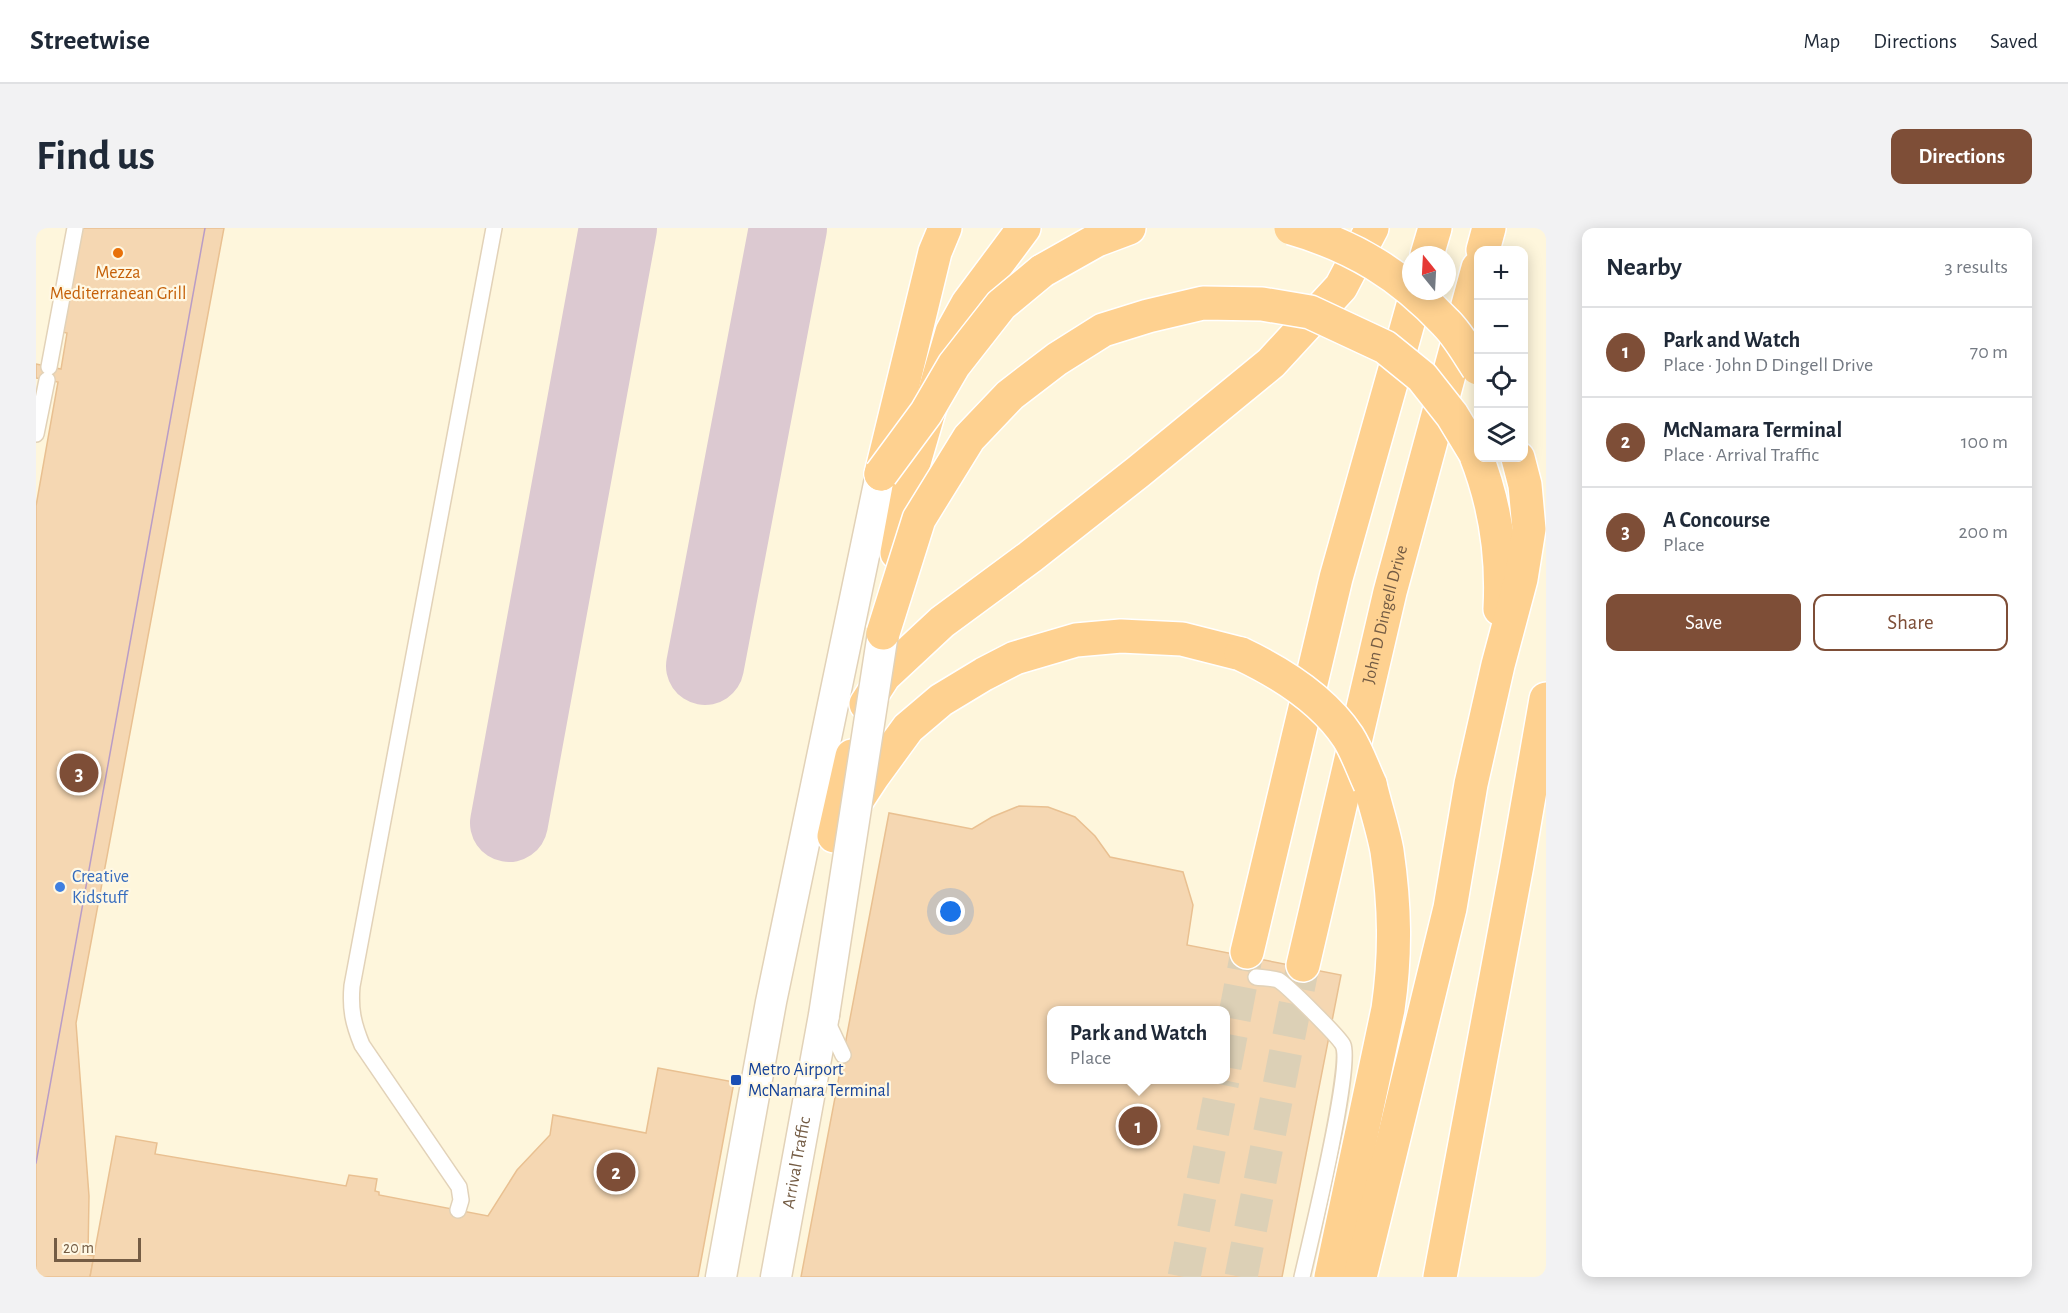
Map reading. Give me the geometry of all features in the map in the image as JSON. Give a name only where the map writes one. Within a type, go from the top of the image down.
[{"type":"highway","points":[[881,474],[935,252],[945,228]]},
{"type":"highway","points":[[883,633],[913,466],[952,332],[968,303],[1024,228]]},
{"type":"highway","points":[[881,474],[926,413],[954,365],[1001,305],[1042,271],[1097,240],[1129,228]]},
{"type":"highway","points":[[1291,228],[1353,250],[1390,273],[1447,324],[1474,361]]},
{"type":"highway","points":[[1331,1277],[1388,1009],[1394,969],[1394,915],[1386,849],[1370,784],[1348,737],[1318,702],[1272,668],[1241,654],[1182,639],[1121,636],[1076,640],[1016,658],[941,700],[908,728],[834,836],[864,707],[884,676],[942,622],[997,583],[1271,363],[1341,287],[1372,228]]},
{"type":"highway","points":[[1430,246],[1435,228]]},
{"type":"highway","points":[[1484,246],[1489,228]]},
{"type":"highway","name":"John D Dingell Drive","points":[[1303,965],[1390,592],[1474,286]]},
{"type":"highway","points":[[1252,964],[1336,578],[1414,300]]},
{"type":"highway","points":[[883,633],[919,519],[969,438],[1010,395],[1057,359],[1103,330],[1203,303],[1262,304],[1310,312],[1385,347],[1422,377],[1452,415],[1475,453],[1494,512],[1502,581],[1498,665]]},
{"type":"highway","points":[[1360,1277],[1450,908],[1471,784],[1498,665],[1521,579],[1529,529],[1525,485],[1519,462]]},
{"type":"highway","points":[[1440,1277],[1546,699]]},
{"type":"street","points":[[721,1277],[771,1002],[881,474]]},
{"type":"street","name":"Arrival Traffic","points":[[776,1277],[824,1015],[883,633]]},
{"type":"lane","points":[[36,434],[75,228]]},
{"type":"lane","points":[[458,1210],[461,1200],[459,1187],[362,1045],[353,1021],[351,1001],[494,228]]},
{"type":"lane","points":[[1252,964],[1279,980],[1330,1028],[1343,1045],[1345,1062],[1341,1094],[1302,1277]]},
{"type":"lane","points":[[824,1015],[843,1055]]},
{"type":"building","points":[[81,228],[224,228],[76,1023],[89,1196],[88,1255],[94,1256],[90,1277],[36,1277],[36,506],[58,382],[36,378],[36,364],[61,369],[67,333],[62,332]]},
{"type":"building","points":[[1019,806],[1048,807],[1075,817],[1095,836],[1110,857],[1183,872],[1193,905],[1187,945],[1341,975],[1282,1277],[801,1277],[889,813],[972,829],[992,817]]},
{"type":"building","points":[[658,1068],[734,1082],[698,1277],[90,1277],[116,1136],[157,1143],[155,1154],[346,1186],[349,1175],[377,1179],[375,1191],[379,1192],[379,1195],[488,1216],[517,1170],[550,1135],[553,1115],[646,1133]]},
{"type":"taxiway","points":[[509,823],[618,228]]},
{"type":"taxiway","points":[[705,666],[788,228]]},
{"type":"tunnel","points":[[1230,1041],[1247,952]]},
{"type":"tunnel","points":[[1241,1277],[1303,965]]},
{"type":"tunnel","points":[[1184,1277],[1222,1084]]},
{"type":"tram line","points":[[36,1163],[205,228]]},
{"type":"place","name":"Mezza Mediterranean Grill","points":[[118,253]]},
{"type":"place","name":"A Concourse","points":[[79,773]]},
{"type":"place","name":"Creative Kidstuff","points":[[60,887]]},
{"type":"place","name":"Metro Airport McNamara Terminal","points":[[736,1080]]},
{"type":"place","name":"Park and Watch","points":[[1138,1126]]},
{"type":"place","name":"McNamara Terminal","points":[[616,1172]]}]
